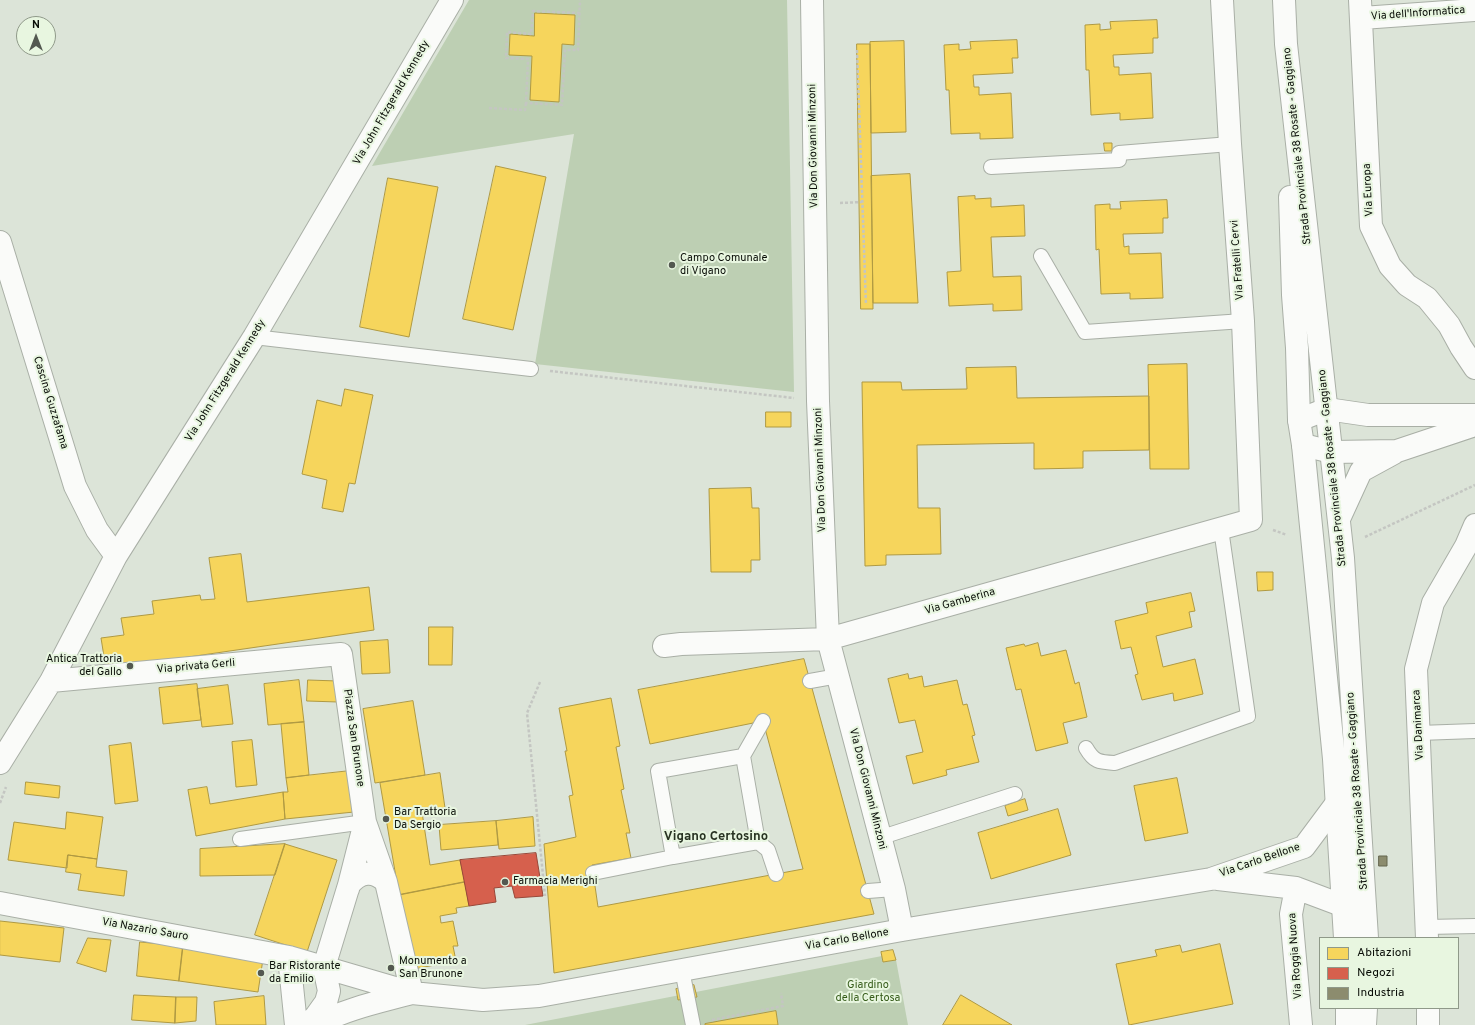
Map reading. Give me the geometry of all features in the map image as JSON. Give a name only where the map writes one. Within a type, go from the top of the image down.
[{"type":"street","name":"Via John Fitzgerald Kennedy","points":[[0,763],[51,680],[116,556],[254,337],[452,0]]},
{"type":"street","name":"Via Don Giovanni Minzoni","points":[[812,0],[818,401],[828,639],[879,838],[894,889],[901,918],[902,930]]},
{"type":"street","name":"Via Fratelli Cervi","points":[[1222,0],[1230,144],[1243,321],[1251,520]]},
{"type":"street","name":"Strada Provinciale 38 Rosate - Gaggiano","points":[[1284,0],[1286,44],[1342,544],[1367,937]]},
{"type":"street","name":"Via dell'Informatica","points":[[1361,9],[1475,10]]},
{"type":"street","name":"Via Europa","points":[[1361,9],[1371,226],[1390,266],[1407,285],[1427,298],[1449,325],[1475,368]]},
{"type":"street","points":[[1286,44],[1293,295],[1298,348],[1299,420],[1303,445],[1333,751],[1345,937]]},
{"type":"street","name":"Cascina Guzzafama","points":[[0,242],[75,486],[97,530],[116,556]]},
{"type":"street","points":[[1299,420],[1327,409],[1368,415],[1475,415]]},
{"type":"street","points":[[1339,519],[1361,471],[1397,451],[1475,425]]},
{"type":"street","points":[[1303,445],[1332,452],[1397,451]]},
{"type":"street","name":"Via Gamberina","points":[[664,646],[681,644],[828,639],[1251,520]]},
{"type":"street","name":"Via Danimarca","points":[[1427,933],[1416,669],[1433,603],[1466,546],[1475,525]]},
{"type":"street","name":"Via privata Gerli","points":[[51,680],[341,654]]},
{"type":"street","name":"Piazza San Brunone","points":[[341,654],[365,822],[386,882],[412,993]]},
{"type":"street","name":"Via Carlo Bellone","points":[[412,993],[483,1000],[539,996],[902,930],[1211,879],[1304,847],[1336,804]]},
{"type":"street","name":"Piazza San Brunone","points":[[347,892],[365,822]]},
{"type":"street","name":"Piazza San Brunone","points":[[307,1025],[316,1016],[326,1002],[329,991],[324,967],[349,885],[360,875],[367,873],[381,877],[386,882]]},
{"type":"street","name":"Via Carlo Bellone","points":[[1211,879],[1296,888],[1344,906]]},
{"type":"street","name":"Via Roggia Nuova","points":[[1296,888],[1291,914],[1301,1025]]},
{"type":"street","name":"Via Nazario Sauro","points":[[0,903],[289,957]]},
{"type":"street","points":[[296,1025],[289,957],[412,993]]},
{"type":"street","points":[[316,1025],[359,1007],[412,993]]},
{"type":"street","points":[[1347,1009],[1347,1025]]},
{"type":"street","points":[[1365,1025],[1366,1009]]},
{"type":"street","points":[[1428,1009],[1428,1025]]},
{"type":"lane","points":[[991,167],[1119,160],[1119,153],[1230,144]]},
{"type":"lane","points":[[1041,256],[1084,332],[1243,321]]},
{"type":"lane","points":[[254,337],[531,369]]},
{"type":"lane","points":[[1086,748],[1092,758],[1101,762],[1115,763],[1248,716],[1221,528]]},
{"type":"lane","points":[[810,680],[838,676]]},
{"type":"lane","points":[[763,721],[743,756],[758,842],[768,850],[776,874]]},
{"type":"lane","points":[[1419,733],[1475,730]]},
{"type":"lane","points":[[673,857],[658,771],[743,756]]},
{"type":"lane","points":[[879,838],[1015,794]]},
{"type":"lane","points":[[240,839],[365,822]]},
{"type":"lane","points":[[593,873],[758,842]]},
{"type":"lane","points":[[868,891],[894,889]]},
{"type":"lane","points":[[1427,933],[1475,926]]},
{"type":"lane","points":[[682,970],[693,1024]]},
{"type":"path","points":[[526,103],[562,105],[563,50],[578,50],[580,0]]},
{"type":"path","points":[[489,108],[525,110],[528,59],[506,58],[507,32],[532,34],[533,10],[580,13]]},
{"type":"path","points":[[858,50],[866,305]]},
{"type":"path","points":[[531,369],[818,401]]},
{"type":"path","points":[[1342,544],[1372,534],[1475,485]]},
{"type":"path","points":[[1251,520],[1313,546]]},
{"type":"path","points":[[540,682],[527,713],[545,896]]},
{"type":"path","points":[[693,1024],[784,1006],[781,993]]},
{"type":"green space","name":"Campo Comunale di Vigano","points":[[469,0],[787,0],[794,392],[535,364],[574,134],[372,166]]},
{"type":"green space","name":"Giardino della Certosa","points":[[882,956],[884,962],[896,960],[908,1025],[778,1025],[775,1011],[705,1025],[525,1025]]},
{"type":"building: Abitazioni","points":[[535,13],[575,15],[574,45],[562,44],[559,102],[530,100],[532,56],[509,55],[510,34],[534,36]]},
{"type":"building: Abitazioni","points":[[1157,20],[1158,38],[1153,38],[1153,53],[1113,55],[1114,67],[1119,67],[1119,75],[1151,73],[1153,118],[1120,120],[1120,113],[1091,115],[1089,70],[1086,70],[1085,25],[1100,24],[1100,30],[1111,29],[1110,22]]},
{"type":"building: Abitazioni","points":[[1017,40],[1018,58],[1012,58],[1013,73],[973,75],[974,87],[979,87],[979,95],[1011,93],[1013,138],[980,139],[980,133],[951,134],[949,90],[946,90],[944,45],[959,44],[959,50],[971,49],[970,42]]},
{"type":"building: Abitazioni","points":[[904,41],[906,132],[871,133],[870,42]]},
{"type":"building: Abitazioni","points":[[857,44],[870,44],[873,309],[861,309]]},
{"type":"building: Abitazioni","points":[[1104,143],[1112,143],[1112,151],[1105,151]]},
{"type":"building: Abitazioni","points":[[496,166],[546,177],[513,330],[463,319]]},
{"type":"building: Abitazioni","points":[[910,174],[918,303],[873,303],[871,176]]},
{"type":"building: Abitazioni","points":[[388,178],[438,187],[409,337],[360,327]]},
{"type":"building: Abitazioni","points":[[975,196],[975,199],[991,198],[991,207],[1024,205],[1025,236],[991,237],[993,277],[1021,276],[1022,310],[993,311],[993,304],[949,306],[947,272],[961,271],[958,197]]},
{"type":"building: Abitazioni","points":[[1167,200],[1168,218],[1163,218],[1163,233],[1123,234],[1124,247],[1129,246],[1129,254],[1161,253],[1163,298],[1130,299],[1130,293],[1101,294],[1099,249],[1096,250],[1095,205],[1110,204],[1110,209],[1121,209],[1120,202]]},
{"type":"building: Abitazioni","points":[[1187,364],[1189,469],[1150,469],[1148,365]]},
{"type":"building: Abitazioni","points":[[1016,367],[1017,398],[1149,396],[1149,450],[1083,451],[1083,468],[1034,469],[1034,443],[917,445],[918,508],[940,508],[941,554],[886,555],[886,565],[865,566],[862,382],[901,382],[902,390],[967,389],[966,368]]},
{"type":"building: Abitazioni","points":[[345,389],[373,395],[355,484],[349,483],[343,512],[322,508],[327,480],[302,474],[317,400],[341,406]]},
{"type":"building: Abitazioni","points":[[766,412],[791,412],[791,427],[766,427]]},
{"type":"building: Abitazioni","points":[[751,488],[752,508],[759,508],[760,560],[751,560],[751,572],[711,572],[709,489]]},
{"type":"building: Abitazioni","points":[[241,554],[247,602],[369,587],[374,630],[106,669],[101,638],[124,635],[121,618],[154,614],[152,601],[200,595],[201,600],[215,599],[209,558]]},
{"type":"building: Abitazioni","points":[[1257,572],[1273,572],[1273,590],[1258,591]]},
{"type":"building: Abitazioni","points":[[1191,593],[1195,611],[1189,612],[1192,627],[1156,636],[1163,667],[1195,659],[1203,694],[1174,701],[1173,693],[1142,700],[1135,675],[1138,674],[1131,647],[1121,649],[1115,621],[1148,613],[1146,603]]},
{"type":"building: Abitazioni","points":[[429,627],[453,627],[452,665],[429,665]]},
{"type":"building: Abitazioni","points":[[388,640],[390,673],[362,674],[360,642]]},
{"type":"building: Abitazioni","points":[[1038,643],[1041,656],[1066,650],[1075,684],[1079,682],[1087,717],[1063,723],[1068,743],[1036,751],[1021,689],[1016,690],[1006,648]]},
{"type":"building: Abitazioni","points":[[804,659],[874,914],[554,973],[544,844],[576,837],[569,796],[573,795],[559,708],[611,698],[620,746],[616,747],[624,789],[621,790],[630,833],[626,833],[631,858],[592,865],[598,907],[803,869],[763,721],[650,744],[638,690]]},
{"type":"building: Abitazioni","points":[[908,674],[909,679],[922,676],[924,687],[957,680],[963,705],[967,704],[975,735],[972,736],[979,762],[946,770],[947,775],[913,784],[906,756],[923,752],[915,720],[899,723],[888,679]]},
{"type":"building: Abitazioni","points":[[299,680],[304,722],[268,725],[264,684]]},
{"type":"building: Abitazioni","points":[[308,680],[338,681],[338,702],[307,701]]},
{"type":"building: Abitazioni","points":[[197,684],[201,720],[163,724],[159,688]]},
{"type":"building: Abitazioni","points":[[228,685],[233,724],[202,727],[197,689]]},
{"type":"building: Abitazioni","points":[[413,701],[425,775],[375,783],[363,709]]},
{"type":"building: Abitazioni","points":[[304,722],[309,775],[286,778],[281,724]]},
{"type":"building: Abitazioni","points":[[252,740],[257,785],[236,787],[232,742]]},
{"type":"building: Abitazioni","points":[[131,743],[138,801],[115,804],[109,746]]},
{"type":"building: Abitazioni","points":[[350,771],[354,812],[285,819],[283,792],[288,792],[286,778]]},
{"type":"building: Abitazioni","points":[[440,773],[445,808],[422,812],[430,865],[460,860],[465,882],[399,895],[380,783]]},
{"type":"building: Abitazioni","points":[[1177,778],[1188,833],[1145,841],[1134,786]]},
{"type":"building: Abitazioni","points":[[26,782],[60,786],[59,798],[25,794]]},
{"type":"building: Abitazioni","points":[[207,787],[210,804],[283,792],[285,819],[196,836],[188,790]]},
{"type":"building: Abitazioni","points":[[1025,799],[1028,810],[1008,816],[1005,806]]},
{"type":"building: Abitazioni","points":[[1058,809],[1071,855],[991,879],[978,833]]},
{"type":"building: Abitazioni","points":[[67,812],[103,817],[97,859],[68,855],[67,868],[8,860],[14,822],[65,829]]},
{"type":"building: Abitazioni","points":[[533,817],[535,846],[499,849],[496,821]]},
{"type":"building: Abitazioni","points":[[496,821],[498,845],[441,850],[439,825]]},
{"type":"building: Abitazioni","points":[[285,844],[337,860],[307,952],[255,935]]},
{"type":"building: Abitazioni","points":[[285,844],[275,875],[200,876],[200,849]]},
{"type":"building: Abitazioni","points":[[68,855],[97,859],[96,867],[127,871],[124,896],[78,890],[81,874],[66,872]]},
{"type":"building: Abitazioni","points":[[465,882],[469,906],[456,908],[457,913],[440,916],[441,923],[453,921],[458,946],[453,946],[456,961],[414,969],[399,895]]},
{"type":"building: Abitazioni","points":[[0,921],[64,928],[60,962],[0,955]]},
{"type":"building: Abitazioni","points":[[88,938],[111,940],[106,972],[77,963]]},
{"type":"building: Abitazioni","points":[[140,942],[183,946],[179,981],[137,976]]},
{"type":"building: Abitazioni","points":[[1220,944],[1233,1004],[1129,1025],[1116,964],[1157,956],[1155,950],[1180,945],[1182,952]]},
{"type":"building: Abitazioni","points":[[183,946],[263,959],[258,992],[179,981]]},
{"type":"building: Abitazioni","points":[[893,950],[896,960],[883,962],[881,952]]},
{"type":"building: Abitazioni","points":[[694,985],[697,997],[678,1000],[676,989]]},
{"type":"building: Abitazioni","points":[[134,995],[176,997],[175,1023],[132,1020]]},
{"type":"building: Abitazioni","points":[[961,995],[1012,1025],[943,1025]]},
{"type":"building: Abitazioni","points":[[264,996],[266,1025],[216,1025],[214,1002]]},
{"type":"building: Abitazioni","points":[[176,997],[197,997],[196,1021],[175,1023]]},
{"type":"building: Abitazioni","points":[[776,1011],[778,1025],[705,1025],[705,1024]]},
{"type":"building: Negozi","points":[[536,853],[543,896],[515,898],[512,886],[494,888],[496,902],[469,906],[460,860]]},
{"type":"building: Industria","points":[[1379,856],[1387,856],[1387,866],[1379,866]]},
{"type":"place","name":"Campo Comunale di Vigano","points":[[672,265]]},
{"type":"place","name":"Antica Trattoria del Gallo","points":[[130,666]]},
{"type":"place","name":"Bar Trattoria Da Sergio","points":[[386,819]]},
{"type":"place","name":"Farmacia Merighi","points":[[505,882]]},
{"type":"place","name":"Monumento a San Brunone","points":[[391,968]]},
{"type":"place","name":"Bar Ristorante da Emilio","points":[[261,973]]},
{"type":"district","name":"Vigano Certosino","points":[[716,837]]}]
